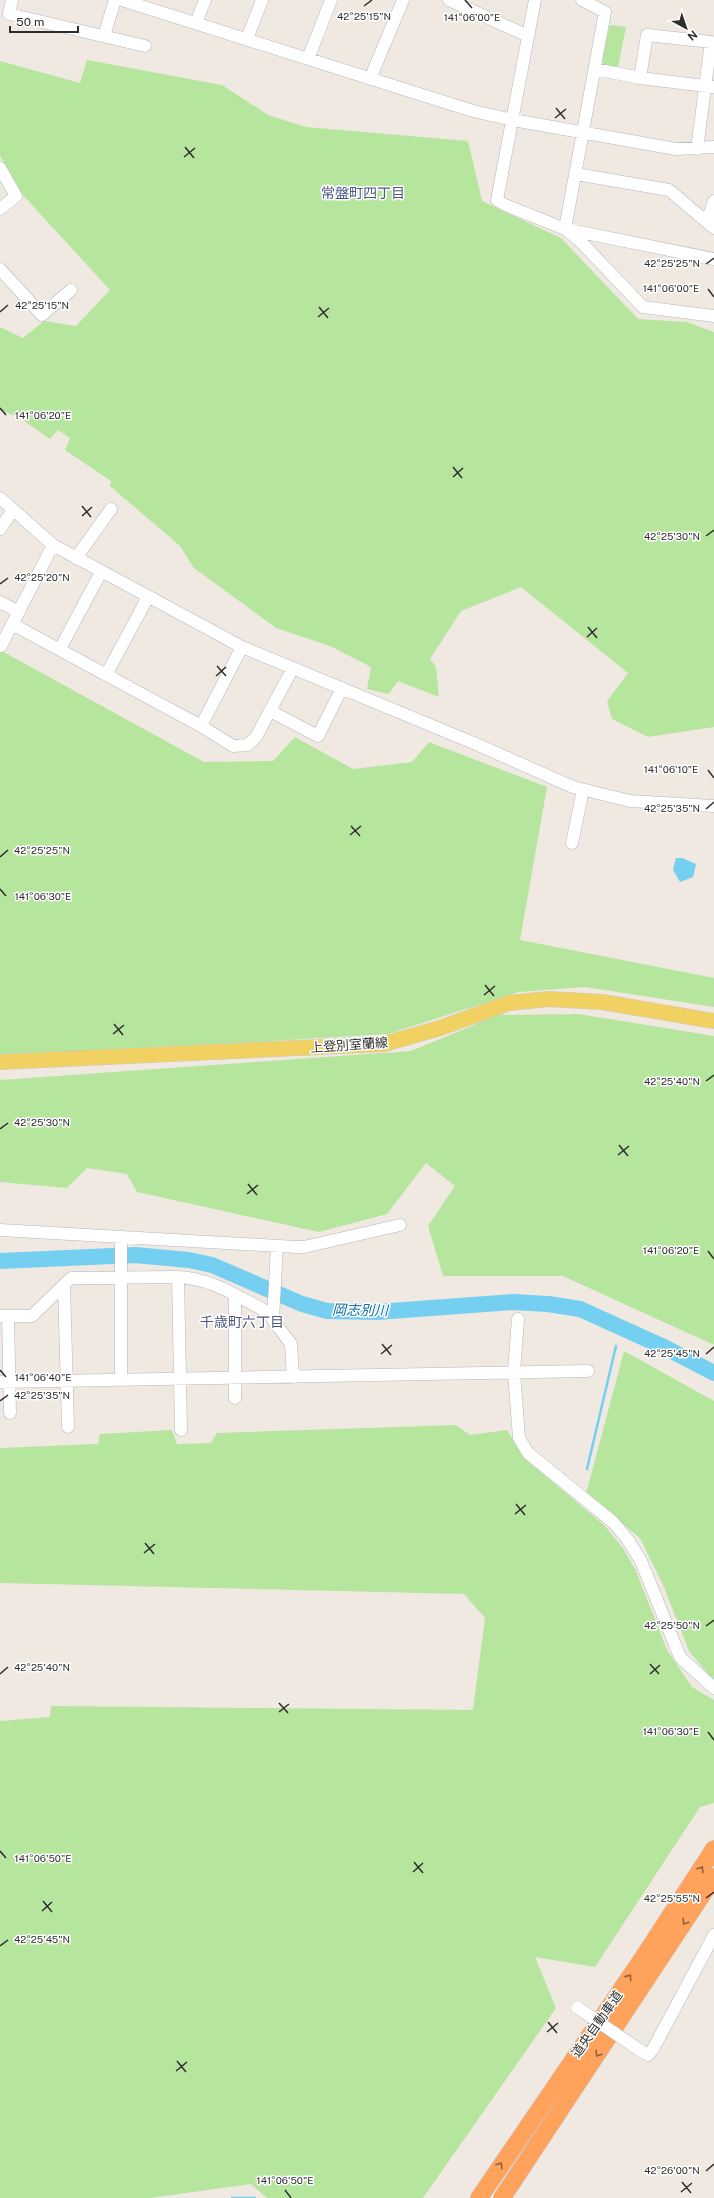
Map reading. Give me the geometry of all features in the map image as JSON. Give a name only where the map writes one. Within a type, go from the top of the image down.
[{"type":"highway","name":"道央自動車道","points":[[479,2198],[642,1959],[714,1849]]},
{"type":"highway","name":"道央自動車道","points":[[502,2198],[714,1877]]},
{"type":"main road","name":"上登別室蘭線","points":[[0,1062],[384,1044],[440,1028],[509,1003],[548,999],[602,1002],[714,1021]]},
{"type":"street","points":[[12,0],[9,14],[145,46]]},
{"type":"street","points":[[104,36],[115,0]]},
{"type":"street","points":[[122,0],[144,3],[196,23],[473,111],[583,134],[676,149],[714,147]]},
{"type":"street","points":[[196,23],[205,0]]},
{"type":"street","points":[[247,39],[262,0]]},
{"type":"street","points":[[308,59],[331,0]]},
{"type":"street","points":[[370,79],[403,0]]},
{"type":"street","points":[[449,0],[528,36]]},
{"type":"street","points":[[534,0],[497,200],[505,205],[565,229],[714,259]]},
{"type":"street","points":[[565,229],[605,12],[582,0]]},
{"type":"street","points":[[640,78],[647,35],[711,42],[710,86],[697,149]]},
{"type":"street","points":[[595,69],[640,78],[710,86]]},
{"type":"street","points":[[0,168],[16,196],[0,208]]},
{"type":"street","points":[[576,174],[669,190],[710,225]]},
{"type":"street","points":[[710,225],[714,202]]},
{"type":"street","points":[[565,229],[580,241],[643,307],[714,316]]},
{"type":"street","points":[[0,269],[42,315],[71,290]]},
{"type":"street","points":[[0,498],[53,545],[242,647],[583,790],[630,801],[714,806]]},
{"type":"street","points":[[76,558],[111,509]]},
{"type":"street","points":[[0,529],[13,510]]},
{"type":"street","points":[[1,646],[53,545]]},
{"type":"street","points":[[60,650],[101,572]]},
{"type":"street","points":[[106,675],[148,597]]},
{"type":"street","points":[[0,602],[19,612]]},
{"type":"street","points":[[12,624],[201,726],[233,746],[240,747],[253,741],[293,668]]},
{"type":"street","points":[[201,726],[242,647]]},
{"type":"street","points":[[270,711],[318,736],[342,688]]},
{"type":"street","points":[[572,843],[583,790]]},
{"type":"street","points":[[0,1230],[121,1242],[304,1247],[400,1224]]},
{"type":"street","points":[[121,1242],[121,1380]]},
{"type":"street","points":[[277,1246],[273,1320],[291,1344],[293,1377]]},
{"type":"street","points":[[178,1277],[181,1430]]},
{"type":"street","points":[[10,1413],[4,1381],[4,1316],[32,1316],[72,1278],[122,1279],[191,1277],[220,1286],[235,1295],[273,1312]]},
{"type":"street","points":[[64,1285],[68,1427]]},
{"type":"street","points":[[235,1295],[235,1398]]},
{"type":"street","points":[[518,1319],[514,1372],[519,1438],[528,1453],[613,1522],[628,1540],[640,1561],[680,1657],[714,1688]]},
{"type":"street","points":[[4,1381],[588,1371]]},
{"type":"street","points":[[578,2008],[648,2055],[653,2049],[714,1935]]},
{"type":"green space","points":[[610,25],[626,27],[618,67],[604,65],[602,60]]},
{"type":"green space","points":[[87,60],[222,85],[268,115],[306,127],[468,141],[482,201],[561,238],[638,319],[686,322],[714,332],[714,727],[648,737],[612,719],[607,701],[628,673],[521,587],[461,611],[430,659],[436,667],[439,697],[398,681],[389,694],[367,689],[371,667],[330,646],[276,628],[194,568],[180,546],[110,486],[111,481],[65,450],[70,438],[58,430],[50,439],[20,418],[0,410],[0,327],[23,338],[44,321],[76,326],[110,290],[22,194],[0,156],[0,61],[80,83]]},
{"type":"green space","points":[[0,650],[204,762],[273,761],[295,737],[353,769],[412,762],[429,742],[547,787],[520,940],[714,978],[714,1007],[585,987],[519,992],[388,1034],[0,1057]]},
{"type":"green space","points":[[579,1014],[714,1036],[714,1345],[563,1276],[443,1276],[428,1226],[455,1186],[426,1163],[387,1214],[319,1232],[137,1192],[127,1174],[87,1168],[67,1188],[0,1182],[0,1080],[411,1051],[498,1015]]},
{"type":"green space","points":[[624,1351],[714,1401],[714,1681],[689,1651],[664,1587],[640,1538],[586,1494]]},
{"type":"green space","points":[[456,1425],[470,1435],[507,1430],[524,1458],[604,1525],[623,1548],[636,1571],[667,1650],[692,1687],[714,1700],[714,1803],[700,1807],[595,1967],[535,1957],[556,2008],[423,2198],[267,2198],[251,2184],[150,2198],[0,2198],[0,1721],[50,1717],[51,1706],[473,1710],[485,1618],[464,1594],[0,1583],[0,1448],[98,1444],[100,1434],[172,1430],[177,1444],[211,1443],[217,1433]]},
{"type":"water","points":[[676,858],[682,858],[696,864],[693,877],[680,882],[673,870]]},
{"type":"waterway","name":"岡志別川","points":[[0,1261],[135,1255],[189,1260],[212,1265],[302,1304],[327,1311],[377,1312],[513,1302],[548,1304],[580,1309],[664,1347],[714,1373]]},
{"type":"waterway","points":[[587,1469],[616,1346]]},
{"type":"waterway","points":[[232,2198],[255,2198]]},
{"type":"district","name":"常盤町四丁目","points":[[363,193]]},
{"type":"district","name":"千歳町六丁目","points":[[242,1322]]}]
